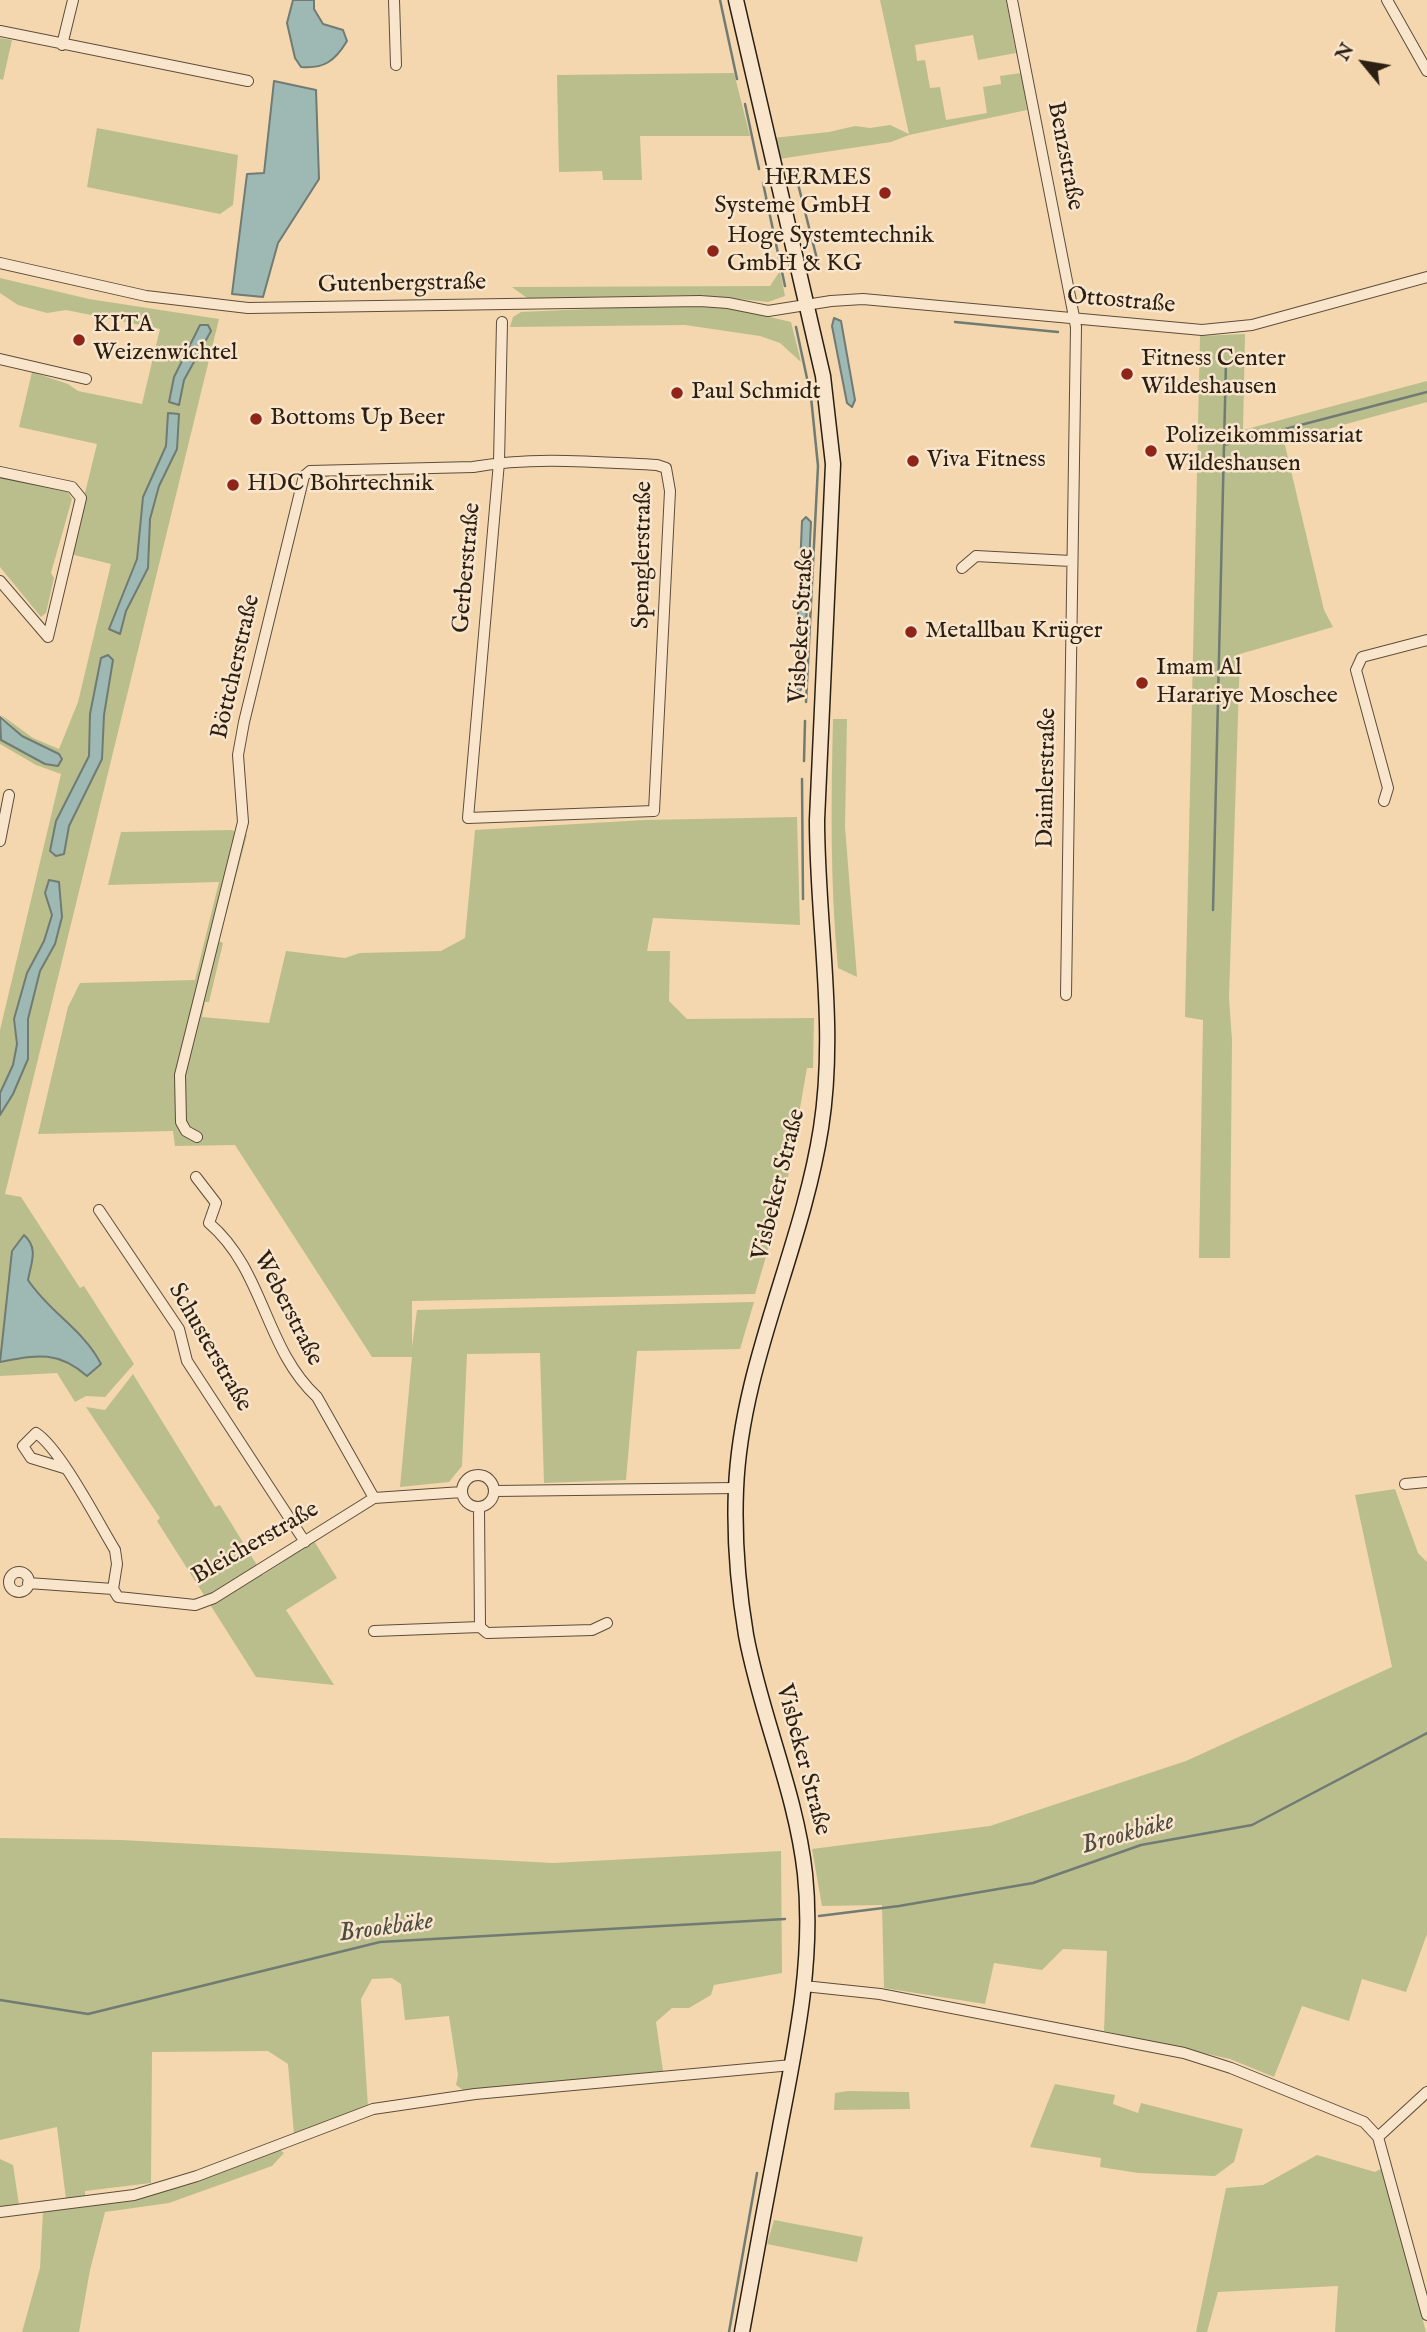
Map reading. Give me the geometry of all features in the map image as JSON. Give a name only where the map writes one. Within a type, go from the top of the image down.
[{"type":"main road","name":"Visbeker Straße","points":[[736,0],[807,304],[822,376],[833,464],[817,820],[827,1016],[825,1087],[812,1165],[751,1391],[736,1488],[737,1553],[746,1636],[795,1811],[803,1852],[808,1905],[804,1986],[792,2065],[742,2332]]},
{"type":"street","points":[[62,45],[73,0]]},
{"type":"street","points":[[394,0],[396,65]]},
{"type":"street","name":"Benzstraße","points":[[1012,0],[1075,320]]},
{"type":"street","points":[[1387,0],[1427,71]]},
{"type":"street","points":[[0,32],[248,81]]},
{"type":"street","name":"Gutenbergstraße","points":[[0,263],[146,296],[248,308],[700,301],[768,311],[807,304]]},
{"type":"street","name":"Ottostraße","points":[[807,304],[863,299],[1075,320],[1227,330],[1427,277]]},
{"type":"street","name":"Daimlerstraße","points":[[1066,995],[1075,320]]},
{"type":"street","name":"Gerberstraße","points":[[468,818],[499,462],[502,321]]},
{"type":"street","points":[[0,359],[86,379]]},
{"type":"street","name":"Spenglerstraße","points":[[468,818],[654,811],[670,491],[666,468],[619,463],[499,462]]},
{"type":"street","name":"Böttcherstraße","points":[[197,1137],[186,1131],[181,1122],[180,1075],[243,822],[238,755],[304,476],[310,471],[473,467],[499,462]]},
{"type":"street","points":[[0,472],[72,487],[81,498],[48,637],[0,581]]},
{"type":"street","points":[[962,568],[968,560],[976,556],[1071,561]]},
{"type":"street","points":[[1384,801],[1388,788],[1356,670],[1362,657],[1427,640]]},
{"type":"street","points":[[0,841],[9,795]]},
{"type":"street","name":"Weberstraße","points":[[196,1177],[216,1203],[209,1223],[225,1237],[260,1294],[270,1326],[286,1359],[303,1384],[317,1397],[374,1498]]},
{"type":"street","name":"Schusterstraße","points":[[99,1210],[180,1329],[187,1361],[305,1542]]},
{"type":"street","points":[[64,1468],[115,1550],[117,1564],[114,1589]]},
{"type":"street","points":[[478,1475],[491,1481],[495,1491],[489,1504],[479,1508],[466,1502],[462,1492],[468,1479],[478,1475]]},
{"type":"street","points":[[1405,1484],[1427,1482]]},
{"type":"street","points":[[495,1491],[736,1488]]},
{"type":"street","name":"Bleicherstraße","points":[[28,1583],[114,1589],[118,1597],[195,1605],[214,1598],[374,1498],[462,1492]]},
{"type":"street","points":[[479,1508],[480,1627]]},
{"type":"street","points":[[374,1631],[480,1627],[487,1633],[592,1630],[607,1623]]},
{"type":"street","points":[[804,1986],[880,1994],[1184,2053],[1231,2068],[1364,2122],[1378,2137],[1427,2315]]},
{"type":"street","points":[[0,2212],[134,2195],[373,2109],[475,2094],[792,2065]]},
{"type":"street","points":[[1378,2137],[1427,2092]]},
{"type":"green space","points":[[880,0],[1006,0],[1016,53],[978,60],[973,35],[915,45],[917,61],[925,60],[930,88],[940,87],[946,120],[987,113],[983,87],[1001,84],[1000,76],[1021,73],[1027,110],[909,135],[891,142],[779,159],[773,138],[829,132],[855,126],[870,128],[890,125],[909,134]]},
{"type":"green space","points":[[0,38],[12,40],[3,80],[0,79]]},
{"type":"green space","points":[[734,73],[750,136],[640,136],[642,180],[603,180],[602,171],[559,172],[557,75]]},
{"type":"green space","points":[[97,128],[238,155],[233,205],[220,214],[87,187]]},
{"type":"green space","points":[[780,271],[785,296],[768,302],[700,295],[527,298],[512,287],[770,286]]},
{"type":"green space","points":[[0,278],[89,299],[219,319],[5,1194],[21,1197],[80,1288],[84,1286],[134,1364],[105,1397],[86,1396],[75,1402],[57,1373],[0,1376],[0,1030],[61,774],[36,765],[0,744],[0,739],[44,764],[59,754],[22,736],[0,714],[33,738],[59,749],[78,702],[111,564],[70,554],[97,444],[19,427],[32,372],[68,384],[78,391],[142,404],[160,329],[66,310],[47,313],[18,305],[0,293]]},
{"type":"green space","points":[[632,307],[727,307],[791,322],[801,362],[780,343],[760,336],[685,325],[510,327],[513,317],[521,312]]},
{"type":"green space","points":[[1245,334],[1243,430],[1427,381],[1427,402],[1284,441],[1324,610],[1333,627],[1240,654],[1229,998],[1232,1040],[1230,1258],[1199,1258],[1203,1020],[1185,1017],[1200,336]]},
{"type":"green space","points":[[0,476],[67,490],[72,499],[51,573],[54,578],[46,613],[41,617],[0,567]]},
{"type":"green space","points":[[833,719],[847,719],[845,827],[857,977],[838,968],[832,843]]},
{"type":"green space","points":[[797,817],[800,925],[653,918],[647,951],[670,951],[669,1001],[687,1019],[814,1018],[813,1068],[807,1068],[786,1188],[755,1294],[412,1301],[412,1347],[417,1310],[754,1302],[740,1349],[637,1351],[626,1480],[544,1483],[540,1353],[467,1354],[462,1466],[449,1482],[400,1487],[412,1357],[372,1357],[235,1145],[175,1146],[173,1131],[38,1134],[68,1007],[80,983],[195,980],[219,882],[108,885],[121,832],[231,830],[247,835],[219,941],[223,943],[209,1002],[205,1002],[202,1017],[269,1023],[286,951],[345,958],[360,953],[441,951],[465,938],[475,830],[644,820]]},
{"type":"green space","points":[[133,1374],[215,1507],[220,1505],[263,1575],[314,1541],[337,1578],[286,1610],[334,1685],[256,1677],[157,1521],[160,1518],[86,1407],[105,1410]]},
{"type":"green space","points":[[1395,1489],[1418,1553],[1427,1562],[1427,1934],[1406,1992],[1362,1979],[1349,2021],[1302,2006],[1274,2077],[1230,2059],[1104,2031],[1107,1951],[1063,1949],[1042,1970],[994,1963],[985,2004],[884,1988],[882,1905],[822,1906],[812,1849],[990,1826],[1186,1761],[1392,1667],[1355,1495]]},
{"type":"green space","points":[[0,1838],[121,1840],[553,1863],[781,1851],[782,1973],[714,1985],[711,1995],[689,2008],[672,2008],[656,2022],[663,2071],[463,2090],[456,2085],[458,2075],[449,2016],[405,2020],[401,1984],[392,1978],[372,1979],[361,1999],[368,2107],[294,2134],[288,2064],[268,2051],[152,2052],[151,2183],[85,2191],[85,2197],[66,2199],[57,2127],[0,2140]]},
{"type":"green space","points":[[1055,2084],[1115,2095],[1113,2104],[1138,2113],[1141,2103],[1243,2129],[1234,2162],[1215,2176],[1138,2173],[1100,2167],[1101,2158],[1030,2147]]},
{"type":"green space","points":[[909,2092],[910,2109],[834,2110],[835,2093]]},
{"type":"green space","points":[[279,2149],[284,2153],[272,2166],[169,2203],[105,2212],[90,2270],[79,2332],[22,2332],[40,2268],[43,2211],[104,2203]]},
{"type":"green space","points":[[1317,2155],[1375,2172],[1382,2168],[1426,2332],[1335,2332],[1338,2286],[1218,2292],[1207,2332],[1196,2332],[1226,2188],[1263,2185]]},
{"type":"green space","points":[[0,2159],[13,2165],[19,2205],[0,2208]]},
{"type":"green space","points":[[774,2220],[863,2237],[857,2262],[767,2244]]},
{"type":"water","points":[[293,0],[314,0],[314,9],[323,24],[343,30],[347,41],[328,62],[316,67],[301,67],[295,58],[287,23]]},
{"type":"water","points":[[274,81],[316,90],[319,179],[278,243],[263,297],[232,294],[247,174],[264,173]]},
{"type":"water","points":[[834,318],[841,321],[855,400],[852,407],[847,403],[832,326]]},
{"type":"water","points":[[200,325],[208,325],[211,331],[184,380],[179,405],[169,402],[174,377]]},
{"type":"water","points":[[168,413],[179,414],[177,449],[159,486],[150,519],[148,568],[126,611],[120,634],[109,629],[137,559],[143,497],[166,446]]},
{"type":"water","points":[[806,517],[811,522],[803,687],[799,692],[795,687],[802,521]]},
{"type":"water","points":[[108,655],[113,660],[104,715],[102,759],[69,826],[64,854],[56,856],[50,851],[56,821],[89,756],[90,714],[101,658]]},
{"type":"water","points":[[0,717],[22,736],[59,754],[62,759],[58,766],[45,764],[1,740]]},
{"type":"water","points":[[49,880],[59,882],[62,917],[55,944],[40,971],[28,1019],[28,1059],[13,1094],[0,1115],[0,1093],[13,1065],[17,1044],[14,1019],[27,973],[44,941],[52,915],[45,893]]},
{"type":"water","points":[[24,1235],[33,1250],[28,1280],[85,1341],[101,1364],[87,1376],[56,1358],[36,1356],[0,1362],[12,1251]]},
{"type":"waterway","points":[[720,0],[737,79]]},
{"type":"waterway","points":[[745,104],[759,169]]},
{"type":"waterway","points":[[795,172],[818,263]]},
{"type":"waterway","points":[[763,183],[785,286]]},
{"type":"waterway","points":[[955,322],[1058,332]]},
{"type":"waterway","points":[[796,327],[811,397],[818,466],[806,702]]},
{"type":"waterway","points":[[1213,910],[1226,361]]},
{"type":"waterway","points":[[1224,445],[1427,392]]},
{"type":"waterway","points":[[804,761],[805,721]]},
{"type":"waterway","points":[[802,779],[803,899]]},
{"type":"waterway","name":"Brookbäke","points":[[819,1916],[899,1906],[1033,1883],[1141,1845],[1252,1825],[1427,1733]]},
{"type":"waterway","name":"Brookbäke","points":[[0,2000],[88,2014],[380,1942],[785,1919]]},
{"type":"waterway","points":[[729,2332],[757,2173]]},
{"type":"place","name":"HERMES Systeme GmbH","points":[[885,193]]},
{"type":"place","name":"Hoge Systemtechnik GmbH & KG","points":[[713,251]]},
{"type":"place","name":"KITA Weizenwichtel","points":[[79,340]]},
{"type":"place","name":"Fitness Center Wildeshausen","points":[[1127,374]]},
{"type":"place","name":"Paul Schmidt","points":[[677,393]]},
{"type":"place","name":"Bottoms Up Beer","points":[[256,419]]},
{"type":"place","name":"Polizeikommissariat Wildeshausen","points":[[1151,451]]},
{"type":"place","name":"Viva Fitness","points":[[913,461]]},
{"type":"place","name":"HDC Bohrtechnik","points":[[233,485]]},
{"type":"place","name":"Metallbau Krüger","points":[[911,632]]},
{"type":"place","name":"Imam Al Harariye Moschee","points":[[1142,683]]}]
